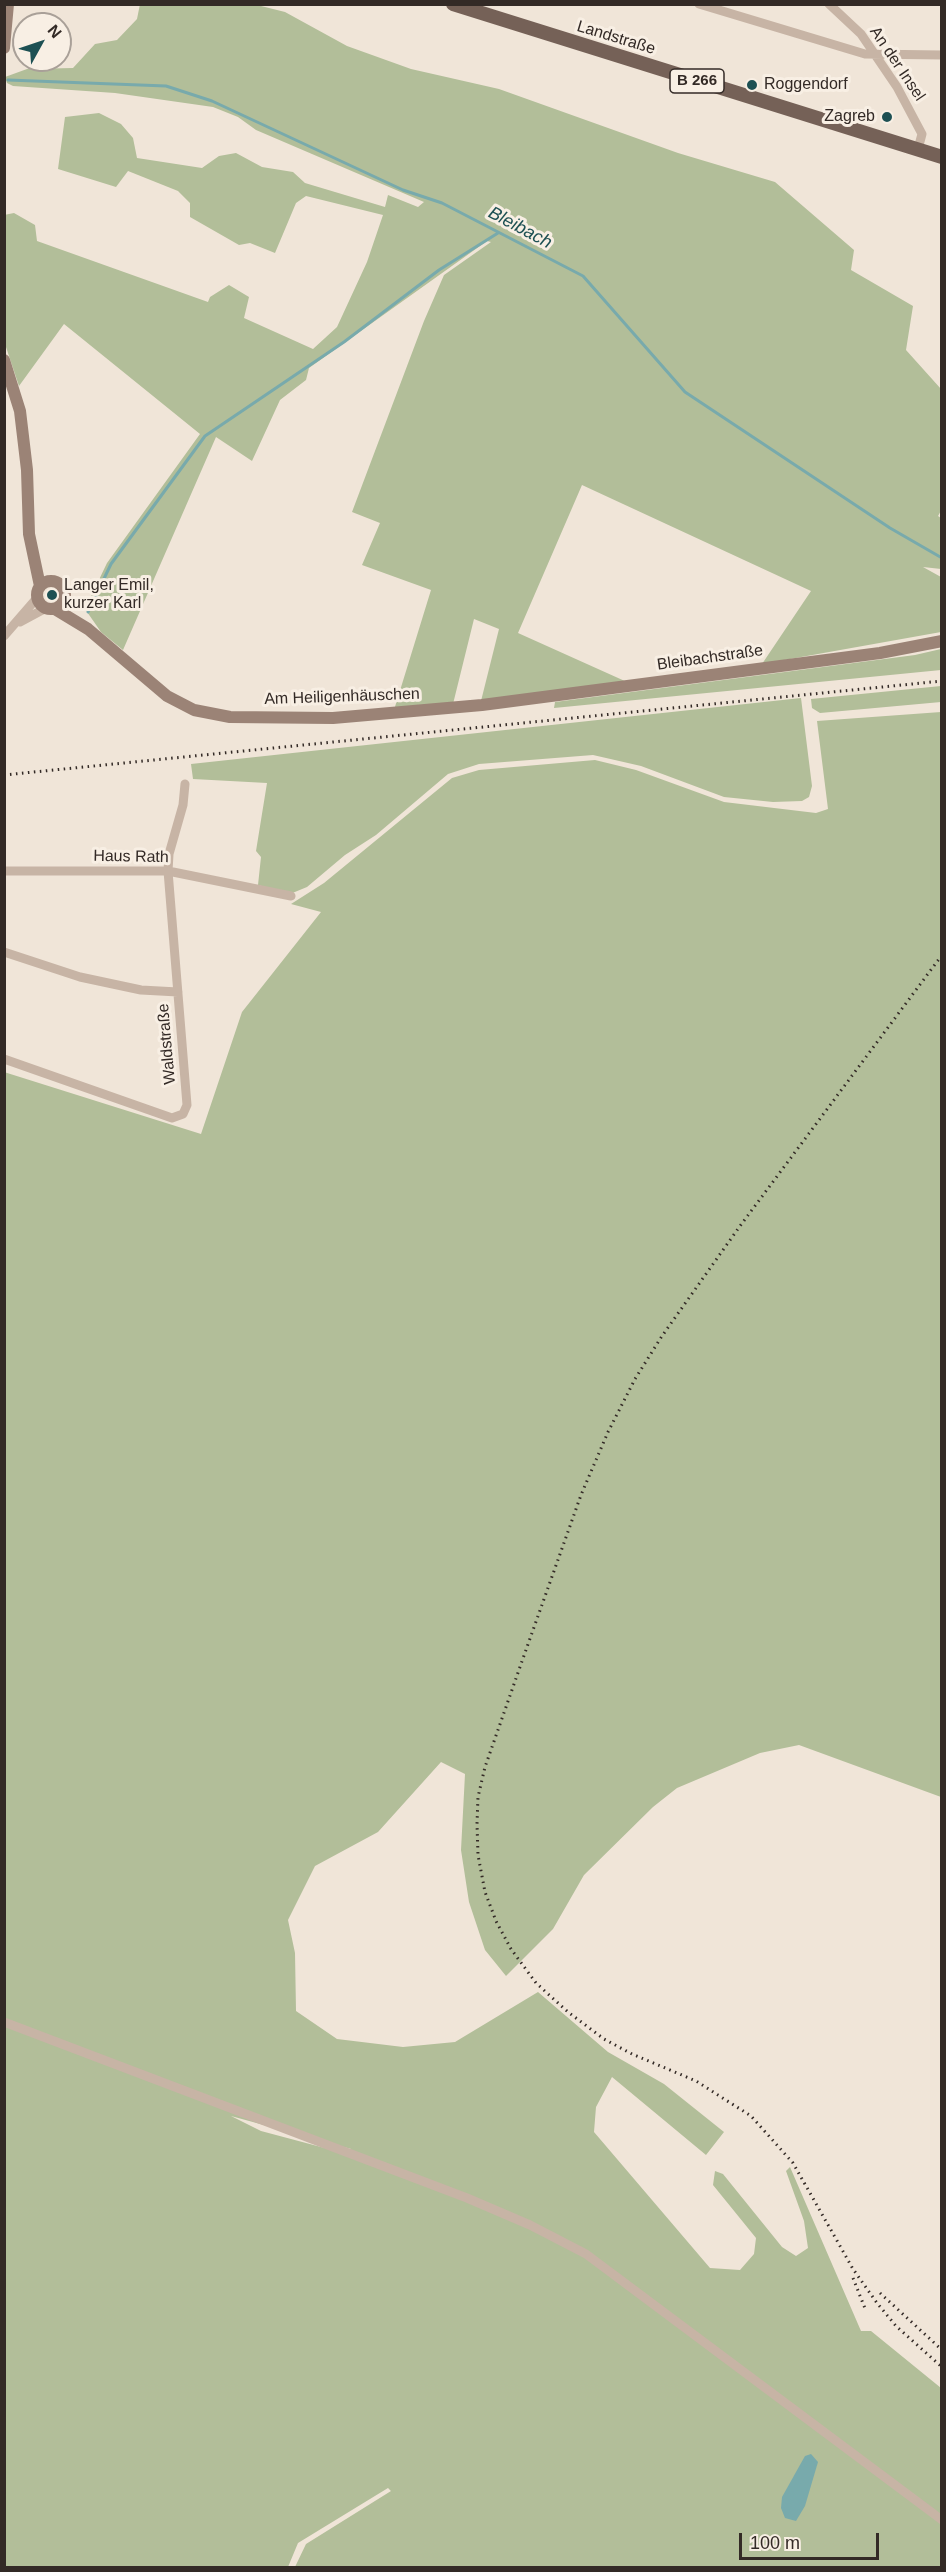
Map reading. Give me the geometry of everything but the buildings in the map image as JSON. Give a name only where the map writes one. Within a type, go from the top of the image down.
[{"type":"main road","points":[[4,48],[8,4]]},
{"type":"main road","name":"Landstraße","points":[[453,4],[942,157]]},
{"type":"main road","points":[[4,360],[20,411],[25,442],[29,534],[33,552],[46,583]]},
{"type":"main road","points":[[46,583],[63,587],[65,600],[50,609],[37,598],[46,583]]},
{"type":"main road","name":"Am Heiligenhäuschen","points":[[65,600],[88,629],[167,696],[194,710],[213,715],[333,718],[482,705]]},
{"type":"main road","name":"Am Heiligenhäuschen","points":[[50,609],[88,629]]},
{"type":"main road","name":"Bleibachstraße","points":[[482,705],[880,653],[942,641]]},
{"type":"street","points":[[699,4],[865,54],[942,55]]},
{"type":"street","name":"An der Insel","points":[[829,4],[861,34],[897,87],[922,134],[918,149]]},
{"type":"street","points":[[4,636],[37,598]]},
{"type":"street","points":[[15,625],[50,609]]},
{"type":"street","name":"Waldstraße","points":[[4,1059],[172,1118],[183,1114],[187,1105],[168,871],[169,854],[183,805],[186,784]]},
{"type":"street","name":"Haus Rath","points":[[4,872],[168,871],[291,896]]},
{"type":"street","points":[[4,952],[81,976],[141,990],[178,992]]},
{"type":"street","points":[[4,2022],[467,2198],[530,2225],[586,2254],[942,2520]]},
{"type":"green space","points":[[140,4],[253,4],[285,12],[347,46],[411,69],[499,89],[678,153],[775,182],[854,250],[851,270],[913,306],[906,350],[941,389],[942,509],[938,516],[941,518],[941,569],[923,567],[941,577],[941,632],[762,664],[811,591],[582,485],[518,633],[627,682],[481,701],[499,629],[474,619],[453,704],[394,710],[431,590],[362,565],[380,523],[352,512],[424,321],[444,275],[491,242],[487,241],[309,368],[306,380],[280,400],[252,461],[216,437],[123,650],[101,632],[85,609],[107,563],[200,434],[64,324],[19,386],[5,344],[4,215],[14,213],[35,225],[37,241],[208,302],[210,297],[229,285],[249,297],[244,318],[313,349],[337,327],[367,262],[383,215],[306,196],[296,203],[275,253],[250,243],[239,245],[190,217],[190,203],[178,191],[128,171],[116,187],[58,169],[65,117],[99,113],[121,124],[133,138],[137,158],[202,168],[219,156],[236,153],[262,167],[293,172],[305,183],[385,207],[388,195],[418,207],[424,202],[256,130],[238,117],[213,107],[115,93],[13,86],[7,83],[5,77],[19,72],[72,72],[72,68],[95,44],[117,40],[137,19]]},
{"type":"green space","points":[[941,649],[941,670],[554,708],[555,702],[915,655]]},
{"type":"green space","points":[[941,686],[941,702],[820,713],[812,708],[811,699]]},
{"type":"green space","points":[[801,698],[812,786],[809,797],[802,801],[773,802],[724,797],[641,766],[593,755],[479,764],[448,774],[376,835],[345,855],[307,887],[290,894],[258,885],[261,857],[256,851],[267,783],[193,779],[191,764]]},
{"type":"green space","points":[[941,712],[941,1797],[799,1745],[760,1753],[677,1788],[653,1807],[584,1875],[553,1929],[506,1976],[485,1950],[469,1902],[461,1850],[465,1774],[441,1762],[378,1832],[315,1866],[288,1920],[295,1953],[296,2011],[337,2039],[403,2047],[455,2042],[538,1992],[608,2052],[664,2084],[724,2132],[706,2155],[612,2077],[596,2107],[594,2132],[710,2268],[740,2270],[754,2254],[756,2238],[713,2185],[715,2171],[723,2174],[782,2247],[796,2256],[808,2248],[804,2221],[786,2171],[790,2167],[861,2331],[871,2331],[941,2388],[941,2567],[295,2567],[306,2544],[391,2491],[388,2488],[298,2543],[288,2567],[5,2567],[4,1072],[201,1134],[242,1012],[321,912],[291,904],[324,883],[452,778],[479,770],[595,760],[636,770],[724,802],[816,813],[828,809],[817,721]],"holes":[[[231,2116],[351,2149],[351,2155],[261,2131]]]},
{"type":"water","points":[[811,2454],[818,2462],[805,2506],[796,2521],[785,2518],[781,2508],[782,2497],[805,2456]]},
{"type":"waterway","name":"Bleibach","points":[[8,80],[166,86],[212,101],[403,190],[442,203],[583,276],[685,392],[890,528],[942,558]]},
{"type":"waterway","points":[[88,612],[111,564],[205,436],[344,342],[439,270],[498,233]]},
{"type":"railway","points":[[4,775],[942,681]]},
{"type":"railway","points":[[942,955],[740,1226],[662,1336],[635,1379],[608,1432],[581,1495],[527,1647],[485,1767],[478,1797],[477,1824],[478,1855],[485,1892],[496,1921],[511,1949],[536,1983],[568,2012],[604,2039],[632,2054],[696,2081],[751,2116],[793,2163],[853,2269],[877,2303],[896,2326],[942,2367]]},
{"type":"railway","points":[[853,2278],[866,2311]]},
{"type":"railway","points":[[880,2293],[942,2350]]},
{"type":"place","name":"Roggendorf","points":[[752,85]]},
{"type":"place","name":"Zagreb","points":[[887,117]]},
{"type":"place","name":"Langer Emil, kurzer Karl","points":[[52,595]]}]
